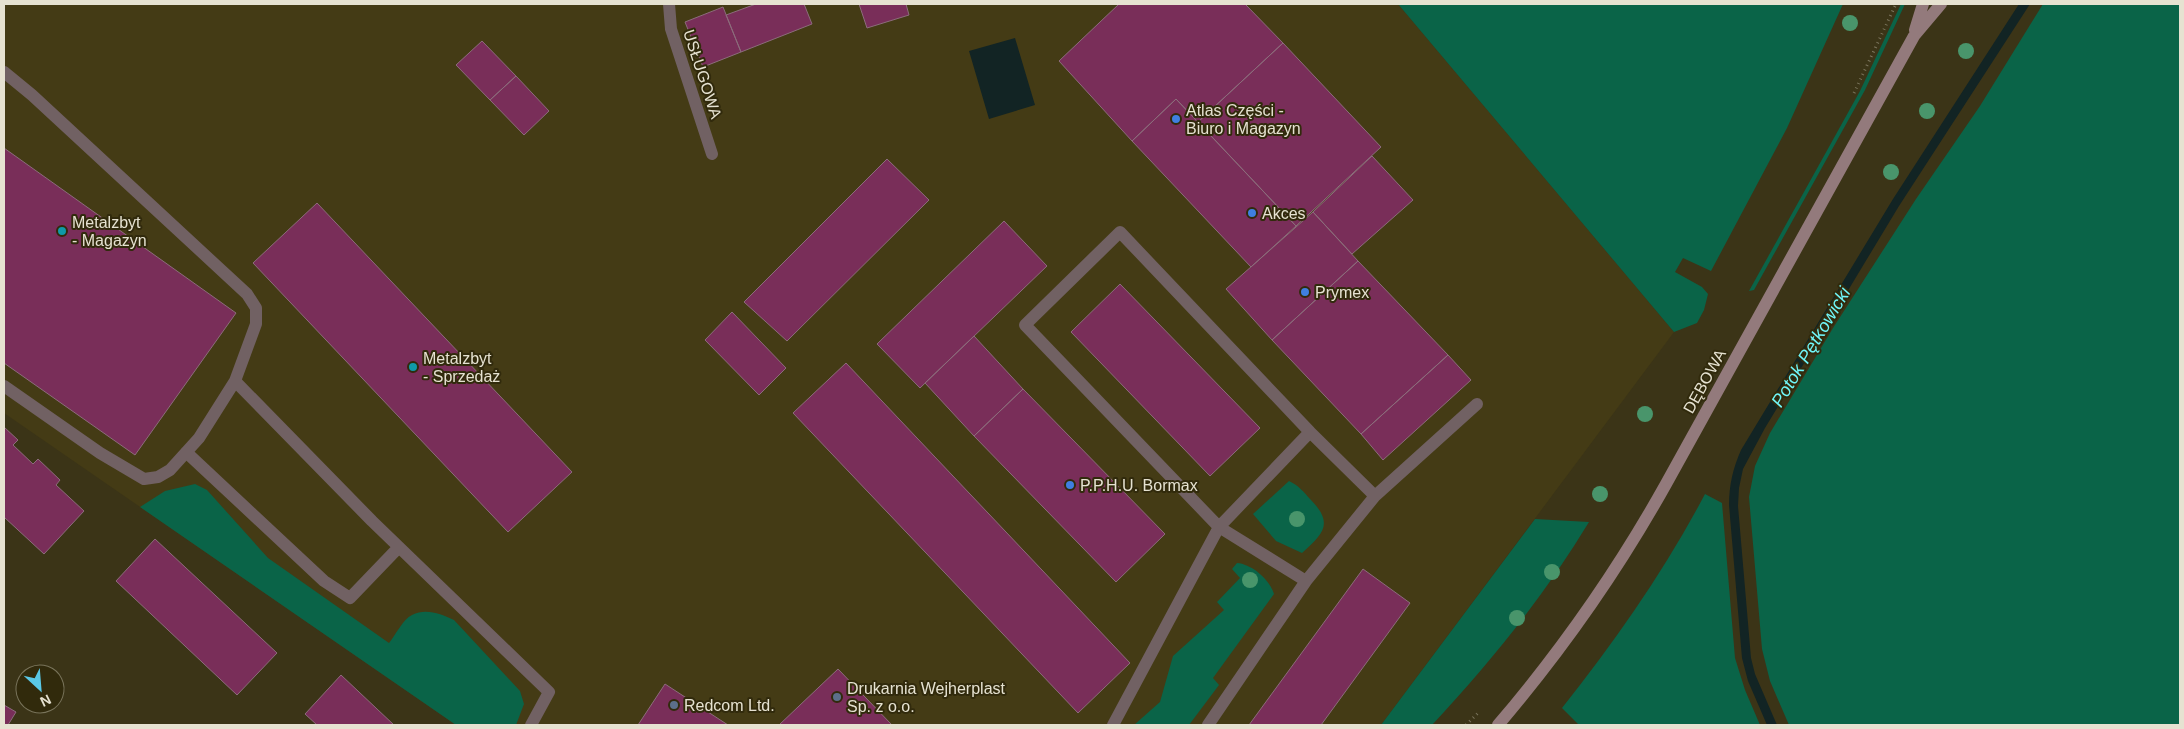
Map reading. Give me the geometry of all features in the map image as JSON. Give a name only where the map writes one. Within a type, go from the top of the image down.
[{"type":"main road","name":"DĘBOWA","points":[[1914,36],[1923,4]]},
{"type":"main road","name":"DĘBOWA","points":[[1498,725],[1576,627],[1633,541],[1914,36],[1941,4]]},
{"type":"street","name":"USŁUGOWA","points":[[669,4],[671,29],[712,154]]},
{"type":"street","points":[[4,72],[32,95],[246,294],[256,308],[256,324],[235,381],[198,438],[170,470],[158,477],[144,479],[100,453],[4,386]]},
{"type":"street","points":[[1306,582],[1218,527],[1026,325],[1120,232],[1310,432],[1375,496]]},
{"type":"street","points":[[235,381],[399,547],[549,692],[532,725]]},
{"type":"street","points":[[1208,725],[1306,582],[1375,496],[1477,404]]},
{"type":"street","points":[[1112,725],[1218,527],[1310,432]]},
{"type":"street","points":[[186,452],[324,581],[350,598],[399,547]]},
{"type":"path","points":[[1850,99],[1896,4]]},
{"type":"path","points":[[1466,725],[1482,708]]},
{"type":"shaded area","points":[[4,4],[1398,4],[1674,332],[1381,725],[456,725],[4,413]]},
{"type":"green space","points":[[1398,4],[1843,4],[1787,128],[1711,271],[1683,258],[1675,272],[1702,287],[1708,294],[1704,310],[1697,323],[1674,332]]},
{"type":"green space","points":[[1901,4],[1905,4],[1865,90],[1754,290],[1749,291],[1860,91]]},
{"type":"green space","points":[[2043,4],[2180,4],[2180,725],[1789,725],[1770,681],[1762,649],[1749,497],[1755,466],[1770,433],[1833,328],[1916,199],[1980,106]]},
{"type":"green space","points":[[1289,481],[1301,489],[1317,507],[1324,521],[1321,533],[1302,553],[1276,541],[1253,514]]},
{"type":"green space","points":[[195,484],[207,490],[268,558],[389,643],[405,620],[417,613],[428,612],[454,620],[520,691],[524,704],[516,725],[456,725],[140,507],[165,491]]},
{"type":"green space","points":[[1705,494],[1722,503],[1735,658],[1745,690],[1760,725],[1579,725],[1562,708],[1639,604],[1690,522]]},
{"type":"green space","points":[[1535,519],[1589,522],[1554,576],[1516,628],[1432,725],[1381,725]]},
{"type":"green space","points":[[1237,563],[1249,566],[1260,574],[1269,583],[1274,594],[1213,678],[1219,685],[1189,725],[1134,725],[1160,702],[1173,656],[1224,610],[1217,602],[1240,578],[1232,569]]},
{"type":"water","name":"Potok Pętkowicki","points":[[2019,4],[2030,4],[1899,206],[1765,428],[1743,469],[1738,506],[1751,658],[1755,674],[1777,725],[1767,725],[1748,681],[1742,658],[1729,505],[1732,477],[1736,463],[1741,450],[1893,199]]},
{"type":"water","points":[[1015,38],[1035,105],[989,119],[969,51]]},
{"type":"building","points":[[756,4],[804,4],[812,24],[741,52],[726,15]]},
{"type":"building","points":[[859,4],[906,4],[909,15],[867,28]]},
{"type":"building","points":[[1119,4],[1245,4],[1283,43],[1198,122],[1176,99],[1132,141],[1059,61]]},
{"type":"building","points":[[723,7],[741,52],[703,67],[685,22]]},
{"type":"building","points":[[482,41],[516,76],[490,100],[456,65]]},
{"type":"building","points":[[1283,43],[1381,147],[1296,226],[1198,122]]},
{"type":"building","points":[[516,76],[549,111],[524,135],[490,100]]},
{"type":"building","points":[[1176,99],[1296,226],[1251,267],[1132,141]]},
{"type":"building","name":"Metalzbyt - Magazyn","points":[[4,148],[236,313],[135,455],[4,363]]},
{"type":"building","points":[[1372,156],[1413,200],[1352,254],[1313,212]]},
{"type":"building","points":[[887,159],[929,200],[787,341],[744,302]]},
{"type":"building","name":"Metalzbyt - Sprzedaż","points":[[317,203],[572,472],[508,532],[253,263]]},
{"type":"building","points":[[1313,212],[1358,261],[1272,340],[1226,289]]},
{"type":"building","points":[[1004,221],[1047,266],[920,388],[877,344]]},
{"type":"building","points":[[1358,261],[1448,355],[1361,434],[1272,340]]},
{"type":"building","points":[[1120,284],[1260,428],[1210,476],[1071,332]]},
{"type":"building","points":[[732,312],[786,368],[759,395],[705,340]]},
{"type":"building","points":[[974,336],[1023,389],[974,436],[925,383]]},
{"type":"building","points":[[1448,355],[1471,380],[1383,460],[1361,434]]},
{"type":"building","points":[[846,363],[1130,663],[1078,713],[793,413]]},
{"type":"building","name":"P.P.H.U. Bormax","points":[[1023,389],[1165,534],[1116,582],[974,436]]},
{"type":"building","points":[[4,427],[18,440],[13,445],[33,464],[38,459],[60,480],[56,485],[84,511],[44,554],[4,517]]},
{"type":"building","points":[[155,539],[277,653],[237,695],[116,581]]},
{"type":"building","points":[[1363,569],[1410,603],[1321,725],[1249,725]]},
{"type":"building","name":"Drukarnia Wejherplast Sp. z o.o.","points":[[838,669],[892,725],[779,725]]},
{"type":"building","points":[[341,675],[394,725],[317,725],[305,714]]},
{"type":"building","name":"Redcom Ltd.","points":[[665,684],[728,725],[638,725]]},
{"type":"building","points":[[4,705],[15,711],[15,714],[8,725],[4,725]]},
{"type":"place","name":"Atlas Części - Biuro i Magazyn","points":[[1176,119]]},
{"type":"place","name":"Akces","points":[[1252,213]]},
{"type":"place","name":"Metalzbyt - Magazyn","points":[[62,231]]},
{"type":"place","name":"Prymex","points":[[1305,292]]},
{"type":"place","name":"Metalzbyt - Sprzedaż","points":[[413,367]]},
{"type":"place","name":"P.P.H.U. Bormax","points":[[1070,485]]},
{"type":"place","name":"Drukarnia Wejherplast Sp. z o.o.","points":[[837,697]]},
{"type":"place","name":"Redcom Ltd.","points":[[674,705]]}]
